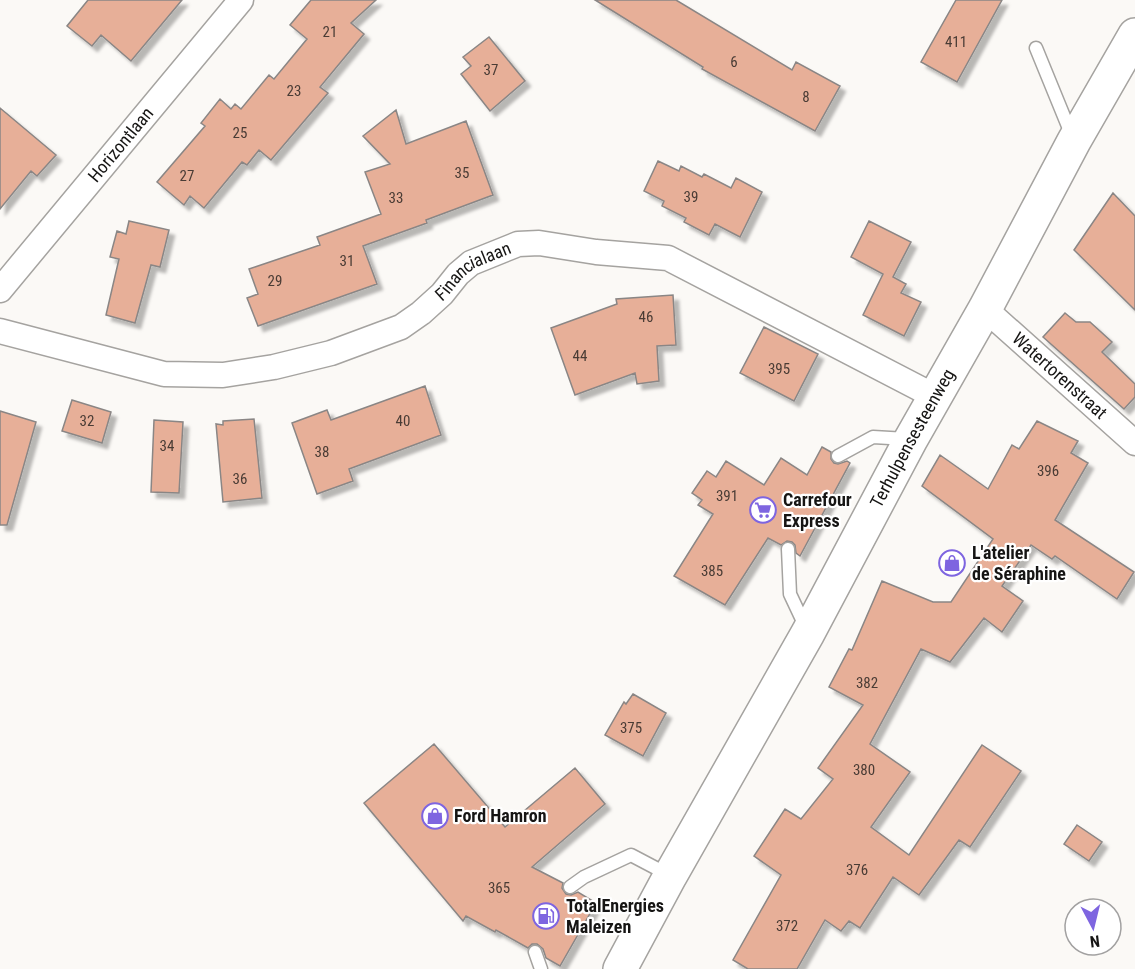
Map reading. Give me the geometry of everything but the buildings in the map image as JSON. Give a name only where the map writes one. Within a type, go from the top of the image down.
[{"type":"main road","name":"Terhulpensesteenweg","points":[[620,969],[808,633],[911,439],[985,309],[1074,141],[1135,35]]},
{"type":"street","name":"Horizontlaan","points":[[0,290],[241,0]]},
{"type":"street","name":"Financialaan","points":[[0,331],[164,374],[223,375],[274,367],[331,353],[401,327],[422,314],[471,263],[518,244],[539,243],[596,252],[668,258],[936,397]]},
{"type":"street","name":"Watertorenstraat","points":[[985,309],[1135,444]]},
{"type":"lane","points":[[1036,48],[1074,141]]},
{"type":"lane","points":[[838,456],[873,437],[911,439]]},
{"type":"lane","points":[[788,549],[790,594],[808,633]]},
{"type":"lane","points":[[570,887],[584,877],[631,855],[670,876]]},
{"type":"lane","points":[[535,952],[541,969]]},
{"type":"place","name":"Carrefour Express","points":[[763,510]]},
{"type":"place","name":"L'atelier de Séraphine","points":[[952,563]]},
{"type":"place","name":"Ford Hamron","points":[[435,816]]},
{"type":"place","name":"TotalEnergies Maleizen","points":[[546,916]]}]
